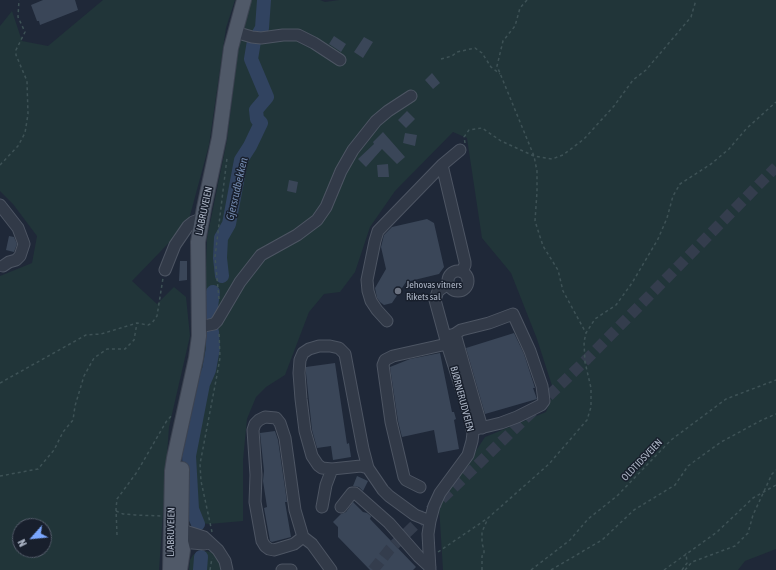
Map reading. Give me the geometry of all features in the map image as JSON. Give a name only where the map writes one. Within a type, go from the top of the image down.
[{"type":"main road","name":"LJABRUVEIEN","points":[[180,570],[182,550],[171,518],[173,464],[196,358],[199,327],[197,261],[201,219],[219,138],[228,62],[244,0]]},
{"type":"main road","name":"LJABRUVEIEN","points":[[170,570],[178,537],[184,417]]},
{"type":"street","points":[[235,32],[261,38],[283,35],[298,35],[314,42],[340,60]]},
{"type":"street","points":[[199,327],[214,324],[219,319],[240,282],[259,257],[306,230],[317,220],[326,207],[341,170],[354,150],[376,121],[411,96]]},
{"type":"street","points":[[387,321],[380,315],[373,305],[368,291],[367,280],[377,236],[383,225],[442,165],[460,150]]},
{"type":"street","points":[[442,165],[466,266],[462,272]]},
{"type":"street","points":[[0,205],[18,228],[24,244],[20,256],[16,260],[3,266]]},
{"type":"street","points":[[165,270],[175,246],[188,226],[201,219]]},
{"type":"street","points":[[457,271],[462,272],[467,276],[467,286],[464,290],[454,291],[448,284],[449,277],[452,273],[457,271]]},
{"type":"street","name":"BJØRNERUDVEIEN","points":[[430,565],[428,534],[434,506],[440,493],[468,455],[477,429],[468,410],[449,338],[435,300],[438,291],[448,284]]},
{"type":"street","points":[[420,487],[406,480],[404,477],[391,422],[383,365],[385,360],[449,338],[461,330],[489,323],[513,314],[530,351],[542,386],[544,401],[541,405],[517,417],[477,429]]},
{"type":"street","points":[[368,468],[361,466],[332,469],[322,468],[312,456],[305,431],[299,372],[300,360],[303,353],[309,348],[330,346],[339,348],[345,354],[368,468],[383,490],[415,515],[430,521]]},
{"type":"street","points":[[303,537],[294,544],[274,550],[268,549],[262,540],[255,502],[256,475],[253,430],[256,424],[265,417],[276,418],[280,423],[285,438],[295,510],[303,537],[312,544],[331,570]]},
{"type":"street","points":[[322,506],[326,485],[332,469]]},
{"type":"street","points":[[370,505],[383,490]]},
{"type":"street","points":[[341,506],[354,492],[389,523],[419,557],[430,565]]},
{"type":"street","points":[[178,537],[204,544],[211,539],[222,556],[227,570]]},
{"type":"street","points":[[282,570],[291,570]]},
{"type":"path","points":[[0,165],[18,146],[25,133],[28,114],[27,81],[16,55],[16,50],[25,32],[18,17],[19,0]]},
{"type":"path","points":[[527,0],[520,8],[515,26],[503,41],[497,66],[534,156],[537,171],[535,221],[543,246],[558,270],[563,291],[586,333]]},
{"type":"path","points":[[460,150],[464,146],[464,137],[469,130],[482,128],[501,141],[534,156],[552,160],[563,155],[584,139],[614,106],[633,80],[646,70],[691,17],[696,0]]},
{"type":"path","points":[[441,59],[452,56],[457,52],[475,48],[482,53],[490,67],[501,75]]},
{"type":"path","points":[[430,565],[488,518],[549,464],[588,420],[591,407],[591,388],[585,362],[584,342],[586,333],[595,319],[616,305],[632,283],[658,239],[668,218],[673,196],[680,184],[711,164],[729,149],[746,129],[776,102]]},
{"type":"path","points":[[219,301],[215,257],[227,156]]},
{"type":"path","points":[[0,383],[86,335],[101,334],[137,323],[152,323],[157,316],[165,270]]},
{"type":"path","points":[[211,539],[211,520],[201,481],[200,464],[220,358],[219,319]]},
{"type":"path","points":[[0,476],[38,469],[54,450],[63,432],[73,420],[77,399],[84,376],[94,358],[107,349],[125,349],[134,340],[137,323]]},
{"type":"path","name":"OLDTIDSVEIEN","points":[[531,570],[570,540],[588,519],[617,496],[671,440],[726,399],[776,380]]},
{"type":"path","points":[[117,535],[117,499],[127,488],[171,415],[177,412],[184,417]]},
{"type":"path","points":[[551,570],[602,540],[634,510],[675,485],[688,466],[721,442],[776,414]]},
{"type":"path","points":[[684,570],[692,562],[735,546],[748,534],[754,515],[772,474],[776,470]]},
{"type":"path","points":[[664,570],[717,532],[746,503],[776,485]]},
{"type":"path","points":[[116,510],[123,514],[162,516],[171,518]]},
{"type":"path","points":[[482,570],[482,556],[484,555],[484,550],[482,543],[482,532],[488,518]]},
{"type":"path","points":[[684,570],[687,562],[686,553]]},
{"type":"path","points":[[210,570],[212,557]]},
{"type":"green space","points":[[103,0],[235,0],[226,28],[209,145],[188,223],[132,281],[157,304],[174,287],[186,297],[190,336],[169,427],[159,570],[0,570],[0,276],[32,263],[37,236],[13,204],[0,191],[0,26],[12,11],[22,41],[48,46]]},
{"type":"green space","points":[[249,0],[320,0],[325,2],[339,0],[776,0],[776,549],[745,561],[738,570],[443,570],[439,506],[485,437],[546,412],[554,392],[537,339],[511,273],[482,238],[467,138],[453,132],[395,191],[370,227],[355,272],[340,292],[324,294],[309,312],[285,375],[266,387],[256,397],[247,419],[243,460],[243,521],[209,524],[185,521],[185,428],[205,295],[207,238],[227,140],[239,43]]},
{"type":"green space","points":[[204,551],[211,552],[219,558],[222,570],[189,570],[190,560],[193,555]]},
{"type":"building","points":[[43,0],[75,0],[78,10],[40,25],[31,5]]},
{"type":"building","points":[[334,36],[346,44],[341,52],[329,44]]},
{"type":"building","points":[[364,37],[373,42],[363,58],[354,52]]},
{"type":"building","points":[[432,73],[440,83],[433,89],[425,80]]},
{"type":"building","points":[[407,111],[415,119],[406,128],[398,120]]},
{"type":"building","points":[[383,132],[405,157],[397,164],[382,149],[366,167],[358,159],[374,144],[373,142]]},
{"type":"building","points":[[405,133],[417,135],[415,146],[403,143]]},
{"type":"building","points":[[388,164],[389,177],[378,177],[377,165]]},
{"type":"building","points":[[289,180],[298,182],[296,193],[287,191]]},
{"type":"building","points":[[427,219],[434,223],[444,267],[439,274],[406,282],[392,303],[384,305],[377,298],[375,288],[386,269],[381,247],[384,235],[392,227]]},
{"type":"building","points":[[9,236],[14,237],[17,244],[14,252],[6,250]]},
{"type":"building","points":[[180,261],[187,261],[187,280],[179,281]]},
{"type":"building","points":[[514,333],[524,354],[537,399],[485,414],[466,348]]},
{"type":"building","points":[[440,353],[452,412],[454,412],[456,419],[454,420],[459,449],[438,453],[434,430],[402,437],[398,421],[390,367],[410,359]]},
{"type":"building","points":[[335,363],[347,444],[349,443],[351,457],[333,460],[331,446],[317,448],[312,430],[306,367]]},
{"type":"building","points":[[275,431],[278,440],[287,502],[285,502],[291,537],[272,542],[270,541],[264,508],[267,507],[263,481],[264,471],[260,433]]},
{"type":"building","points":[[357,476],[368,481],[363,491],[359,487],[353,486]]},
{"type":"building","points":[[353,502],[363,512],[371,516],[370,519],[416,567],[413,570],[370,570],[338,537],[338,527],[333,522],[341,514],[346,512]]},
{"type":"waterway","name":"Gjersrudbekken","points":[[258,35],[262,28],[264,0]]},
{"type":"waterway","name":"Gjersrudbekken","points":[[222,276],[220,258],[221,238],[229,224],[241,160],[250,146],[261,123],[257,119],[256,110],[267,97],[251,59],[254,41]]},
{"type":"waterway","name":"Gjersrudbekken","points":[[209,322],[213,292]]},
{"type":"waterway","name":"Gjersrudbekken","points":[[198,524],[192,509],[189,456],[203,384],[209,370],[213,348],[212,332]]},
{"type":"waterway","name":"Gjersrudbekken","points":[[200,570],[201,557]]},
{"type":"tunnel","points":[[373,570],[390,549],[587,359],[776,167]]},
{"type":"place","name":"Jehovas vitners Rikets sal","points":[[398,291]]}]
